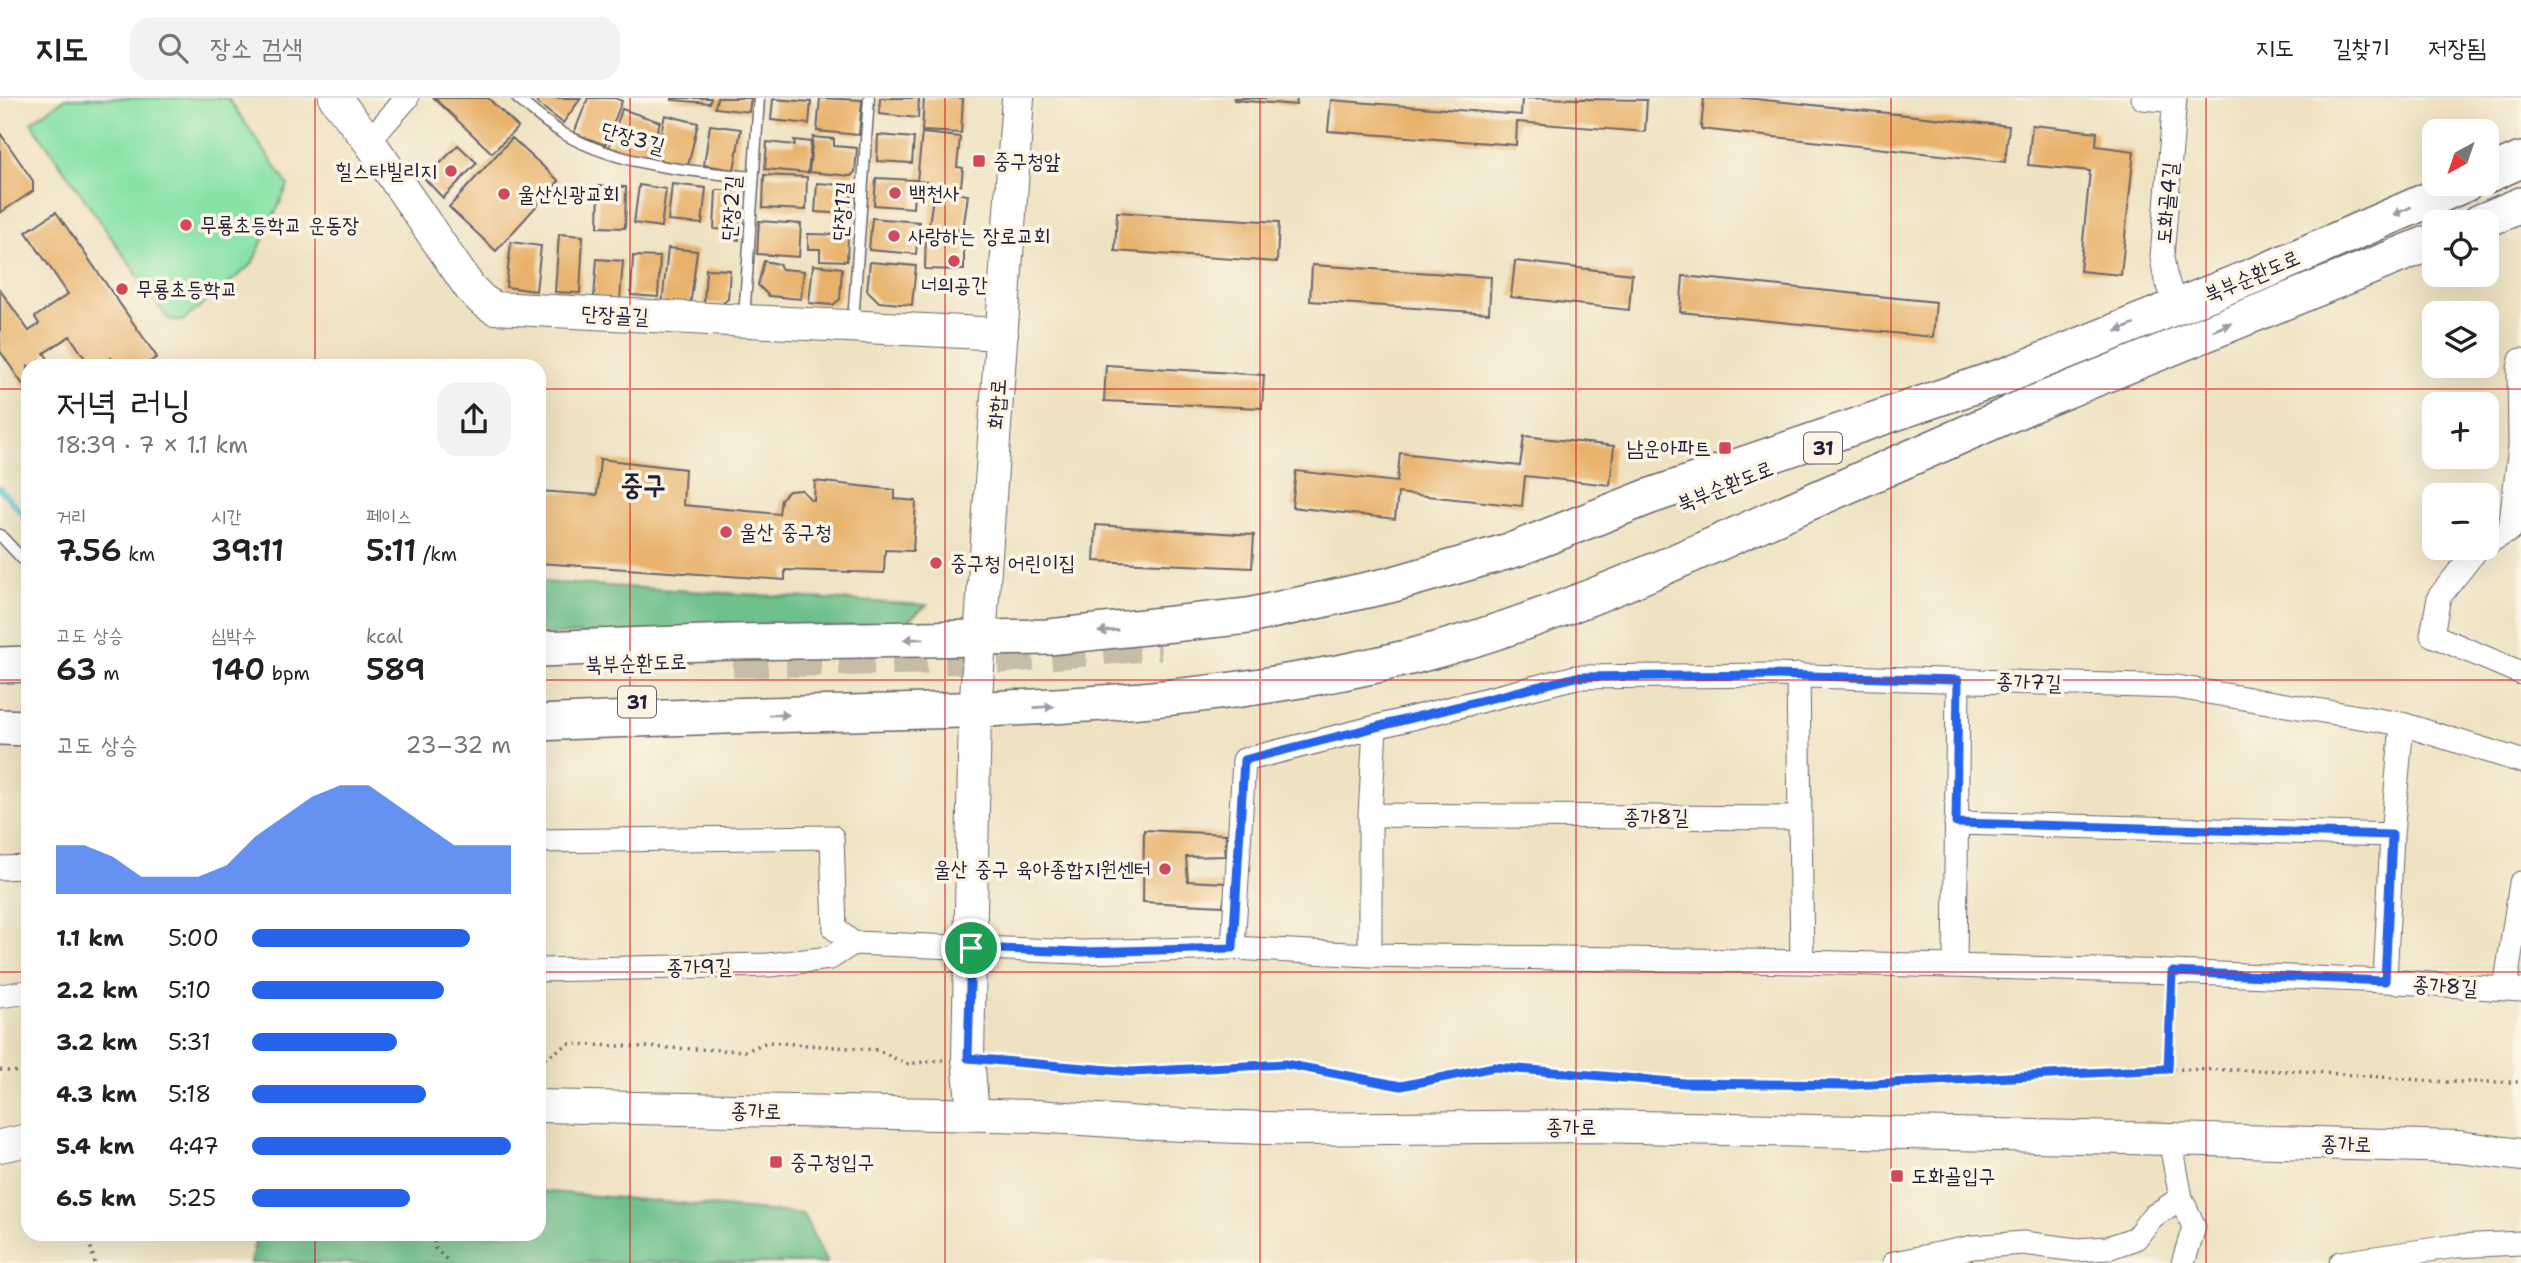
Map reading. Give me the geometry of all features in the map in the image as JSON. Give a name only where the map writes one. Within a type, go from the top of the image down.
[{"type":"main road","name":"단장골길","points":[[335,98],[369,141],[470,288],[494,308],[1002,334]]},
{"type":"main road","name":"화합로","points":[[975,711],[1018,98]]},
{"type":"main road","points":[[2499,170],[2521,160]]},
{"type":"main road","name":"북부순환도로","points":[[1160,643],[1317,619],[1525,564],[2018,371],[2270,269],[2437,196]]},
{"type":"main road","points":[[2499,214],[2521,205]]},
{"type":"main road","name":"북부순환도로","points":[[1163,684],[1330,658],[1409,641],[1486,619],[1645,560],[2422,246]]},
{"type":"main road","points":[[546,649],[747,641],[1049,636],[1248,616],[1390,585],[1516,549],[1648,497],[2018,371]]},
{"type":"main road","points":[[546,723],[666,717],[975,711],[1164,700],[1253,688],[1412,656],[1492,634],[1664,568],[2033,404]]},
{"type":"main road","name":"북부순환도로","points":[[546,666],[733,660]]},
{"type":"main road","points":[[0,665],[21,664]]},
{"type":"main road","points":[[0,680],[21,680]]},
{"type":"main road","name":"북부순환도로","points":[[546,706],[736,699]]},
{"type":"main road","points":[[973,1115],[968,1058],[975,711]]},
{"type":"main road","points":[[0,715],[21,715]]},
{"type":"main road","points":[[0,727],[21,728]]},
{"type":"main road","name":"종가로","points":[[546,1106],[1036,1116],[1294,1129],[1594,1126],[2170,1139],[2459,1147],[2521,1155]]},
{"type":"main road","points":[[0,1146],[21,1142]]},
{"type":"street","points":[[369,141],[407,98]]},
{"type":"street","points":[[2143,98],[2175,99]]},
{"type":"street","name":"도화골4길","points":[[2175,99],[2162,257],[2176,307]]},
{"type":"street","points":[[2499,536],[2510,530],[2521,446],[2521,360]]},
{"type":"street","points":[[2469,560],[2438,597],[2432,635],[2521,673]]},
{"type":"street","points":[[1798,675],[1802,962]]},
{"type":"street","name":"종가7길","points":[[1233,948],[1244,760],[1576,677],[1798,675],[2177,687],[2402,724],[2521,761]]},
{"type":"street","points":[[1955,966],[1958,680]]},
{"type":"street","name":"종가8길","points":[[2385,981],[2392,835],[2402,724]]},
{"type":"street","points":[[1370,955],[1370,815],[1375,728]]},
{"type":"street","name":"종가8길","points":[[1370,815],[1799,818]]},
{"type":"street","points":[[1956,823],[2392,835]]},
{"type":"street","points":[[546,841],[832,837],[835,929],[853,943]]},
{"type":"street","points":[[0,868],[21,867]]},
{"type":"street","name":"종가8길","points":[[853,943],[1081,952],[1233,948],[1370,955],[1802,962],[2172,972],[2385,981],[2513,990],[2521,883]]},
{"type":"street","name":"종가9길","points":[[546,970],[769,965],[830,958],[853,943]]},
{"type":"street","points":[[0,996],[21,993]]},
{"type":"street","points":[[2170,1139],[2180,1198],[2194,1227],[2183,1263]]},
{"type":"street","points":[[1894,1263],[1973,1247],[2023,1243],[2077,1250],[2108,1248],[2136,1238],[2152,1217],[2180,1198]]},
{"type":"street","points":[[2340,1263],[2456,1246],[2521,1243]]},
{"type":"lane","name":"단장3길","points":[[517,98],[563,133],[611,155],[684,171],[752,177]]},
{"type":"lane","name":"단장2길","points":[[744,322],[759,98]]},
{"type":"lane","name":"단장1길","points":[[852,327],[869,98]]},
{"type":"lane","points":[[0,535],[21,558]]},
{"type":"path","points":[[2168,1069],[2172,972]]},
{"type":"path","points":[[546,1058],[568,1044],[746,1051],[767,1042],[877,1050],[907,1064],[968,1058],[1132,1072],[1285,1064],[1401,1086],[1494,1067],[1684,1083],[1852,1085],[2168,1069],[2301,1071],[2446,1082],[2521,1083]]},
{"type":"path","points":[[0,1070],[21,1072]]},
{"type":"path","points":[[89,1241],[95,1263]]},
{"type":"path","points":[[434,1241],[435,1248],[450,1263]]},
{"type":"green space","name":"무룡초등학교 운동장","points":[[66,98],[228,98],[288,185],[252,264],[183,321],[168,319],[31,122]]},
{"type":"green space","points":[[546,582],[927,605],[902,625],[546,635]]},
{"type":"green space","points":[[546,1192],[803,1214],[827,1263],[250,1263],[255,1241],[546,1241]]},
{"type":"building","points":[[434,98],[488,98],[518,127],[492,153]]},
{"type":"building","points":[[537,98],[581,98],[563,123],[537,103]]},
{"type":"building","points":[[588,98],[615,98],[622,101],[605,145],[574,133]]},
{"type":"building","points":[[672,98],[711,98],[710,103]]},
{"type":"building","points":[[717,98],[751,98],[749,112],[715,108]]},
{"type":"building","points":[[820,98],[862,100],[859,135],[817,131]]},
{"type":"building","points":[[880,98],[919,98],[918,118],[879,114]]},
{"type":"building","points":[[924,98],[963,98],[961,133],[922,131]]},
{"type":"building","points":[[1234,98],[1297,98],[1296,105]]},
{"type":"building","points":[[1522,98],[1647,100],[1645,132],[1517,122],[1516,145],[1328,131],[1331,100],[1521,115]]},
{"type":"building","points":[[1704,98],[1746,98],[2009,126],[2005,162],[1701,129]]},
{"type":"building","points":[[773,99],[811,102],[809,124],[771,120]]},
{"type":"building","points":[[622,109],[660,122],[647,160],[609,147]]},
{"type":"building","points":[[665,115],[698,123],[688,166],[655,159]]},
{"type":"building","points":[[710,125],[741,129],[734,170],[704,165]]},
{"type":"building","points":[[2032,125],[2097,132],[2096,146],[2134,151],[2121,275],[2080,271],[2090,171],[2028,165]]},
{"type":"building","points":[[0,133],[33,181],[33,191],[0,213]]},
{"type":"building","points":[[922,133],[960,137],[957,167],[963,168],[961,186],[917,181]]},
{"type":"building","points":[[878,135],[914,138],[912,163],[877,161]]},
{"type":"building","points":[[813,137],[834,139],[834,146],[857,148],[855,172],[851,176],[809,172]]},
{"type":"building","name":"울산신광교회","points":[[512,138],[559,181],[496,251],[449,207]]},
{"type":"building","points":[[794,140],[811,142],[808,173],[765,169],[767,142],[795,145]]},
{"type":"building","name":"힐스타빌리지","points":[[458,145],[477,163],[443,198],[425,179]]},
{"type":"building","points":[[764,175],[807,177],[806,210],[763,208]]},
{"type":"building","name":"백천사","points":[[876,178],[915,180],[913,208],[874,205]]},
{"type":"building","points":[[817,183],[852,186],[850,214],[815,212]]},
{"type":"building","points":[[672,184],[706,188],[702,224],[668,221]]},
{"type":"building","points":[[639,185],[666,189],[661,227],[634,223]]},
{"type":"building","points":[[599,186],[626,187],[625,228],[598,227]]},
{"type":"building","points":[[716,190],[731,190],[741,200],[739,240],[730,239],[730,230],[714,229]]},
{"type":"building","points":[[934,190],[968,195],[963,230],[929,225]]},
{"type":"building","points":[[56,212],[157,357],[85,359],[70,336],[44,353],[48,359],[21,359],[21,382],[0,351],[0,290],[29,331],[39,324],[35,317],[68,294],[26,232]]},
{"type":"building","points":[[1117,212],[1279,222],[1277,262],[1115,251]]},
{"type":"building","name":"사랑하는 장로교회","points":[[872,218],[919,222],[916,254],[869,250]]},
{"type":"building","points":[[759,221],[801,224],[799,257],[757,254]]},
{"type":"building","points":[[926,231],[964,232],[964,270],[925,269]]},
{"type":"building","points":[[559,234],[583,236],[580,293],[555,292]]},
{"type":"building","points":[[808,234],[848,235],[847,261],[820,260],[820,249],[808,249]]},
{"type":"building","points":[[511,242],[541,246],[536,291],[506,287]]},
{"type":"building","points":[[668,248],[697,251],[690,308],[662,305]]},
{"type":"building","points":[[633,256],[660,257],[658,297],[631,295]]},
{"type":"building","points":[[597,259],[623,261],[620,300],[594,297]]},
{"type":"building","points":[[764,261],[779,264],[782,269],[804,271],[801,299],[769,296],[758,285]]},
{"type":"building","points":[[1515,261],[1632,274],[1629,310],[1511,297]]},
{"type":"building","points":[[870,262],[916,266],[912,305],[879,302],[867,290]]},
{"type":"building","points":[[813,265],[842,268],[840,299],[833,305],[809,303]]},
{"type":"building","points":[[1312,265],[1491,277],[1489,313],[1310,301]]},
{"type":"building","points":[[706,269],[730,270],[728,299],[722,304],[704,303]]},
{"type":"building","points":[[1683,276],[1936,302],[1933,337],[1680,312]]},
{"type":"building","points":[[1106,365],[1264,375],[1262,408],[1104,401]]},
{"type":"building","points":[[1524,436],[1614,446],[1610,485],[1525,476],[1522,506],[1398,493],[1395,519],[1292,507],[1296,471],[1397,482],[1400,453],[1520,466]]},
{"type":"building","name":"울산 중구청","points":[[600,459],[685,469],[683,505],[779,514],[781,499],[789,491],[802,490],[814,500],[815,481],[895,490],[895,499],[916,501],[913,551],[885,550],[884,573],[785,570],[785,580],[546,563],[546,491],[597,495]]},
{"type":"building","points":[[1096,525],[1254,535],[1252,568],[1094,561]]},
{"type":"building","name":"울산 중구 육아종합지원센터","points":[[1144,830],[1226,834],[1225,856],[1186,857],[1188,881],[1227,883],[1223,906],[1143,902]]},
{"type":"waterway","points":[[0,489],[21,512]]},
{"type":"tunnel","points":[[733,660],[998,656],[1160,643]]},
{"type":"place","name":"중구청앞","points":[[979,161]]},
{"type":"place","name":"힐스타빌리지","points":[[451,171]]},
{"type":"place","name":"백천사","points":[[895,193]]},
{"type":"place","name":"울산신광교회","points":[[504,194]]},
{"type":"place","name":"무룡초등학교 운동장","points":[[186,225]]},
{"type":"place","name":"사랑하는 장로교회","points":[[894,236]]},
{"type":"place","name":"너의공간","points":[[954,261]]},
{"type":"place","name":"무룡초등학교","points":[[122,289]]},
{"type":"place","name":"남운아파트","points":[[1725,448]]},
{"type":"place","name":"울산 중구청","points":[[726,532]]},
{"type":"place","name":"중구청 어린이집","points":[[936,563]]},
{"type":"place","name":"울산 중구 육아종합지원센터","points":[[1165,869]]},
{"type":"place","name":"중구청입구","points":[[776,1162]]},
{"type":"place","name":"도화골입구","points":[[1897,1176]]},
{"type":"district","name":"중구","points":[[643,484]]},
{"type":"route","points":[[1774,675],[1958,680],[1956,823],[2392,835],[2385,981],[2172,972],[2168,1069],[1852,1085],[1684,1083],[1494,1067],[1401,1086],[1285,1064],[1132,1072],[968,1058],[971,948],[1081,952],[1233,948],[1244,760],[1576,677],[1774,675]]}]
